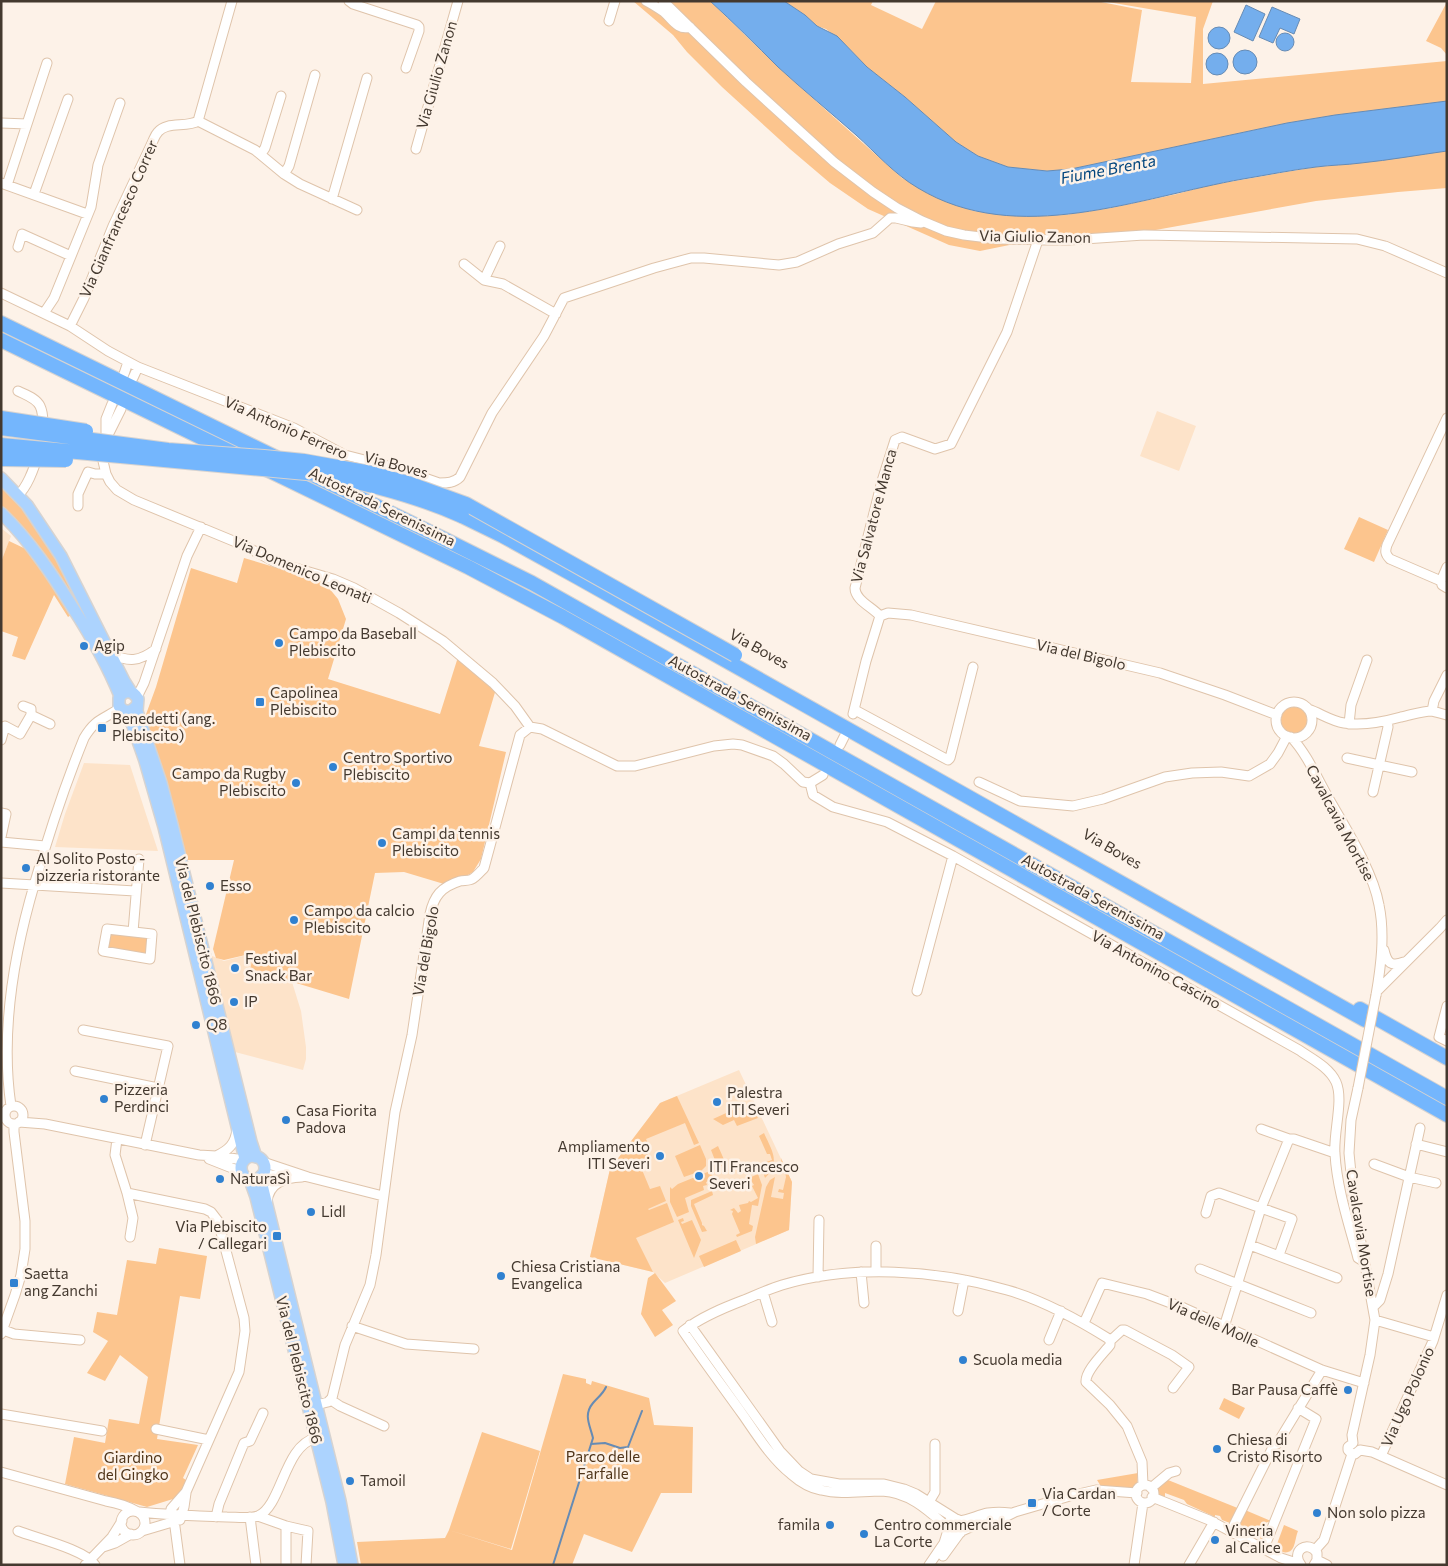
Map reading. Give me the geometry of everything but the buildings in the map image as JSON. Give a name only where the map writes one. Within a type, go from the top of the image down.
[{"type":"highway","name":"Autostrada Serenissima","points":[[1,323],[532,583],[1447,1098]]},
{"type":"highway","name":"Autostrada Serenissima","points":[[1,340],[529,598],[1447,1115]]},
{"type":"highway","points":[[1,418],[77,429],[164,455]]},
{"type":"highway","name":"Via Boves","points":[[1,428],[164,455],[364,482],[404,493],[442,507],[503,536],[1447,1067]]},
{"type":"highway","name":"Via Boves","points":[[1,445],[164,455],[264,457],[323,464],[371,473],[439,494],[474,509],[735,655],[1447,1058]]},
{"type":"highway","points":[[1,459],[85,459],[139,463],[164,455]]},
{"type":"main road","name":"Via del Plebiscito 1866","points":[[1,478],[39,520],[61,556],[110,654],[135,698],[140,721],[161,784],[172,825],[248,1133],[251,1183],[316,1438],[344,1565]]},
{"type":"main road","name":"Via del Plebiscito 1866","points":[[1,513],[28,542],[60,586],[99,650],[121,705],[132,724],[157,802],[250,1165]]},
{"type":"main road","points":[[124,692],[135,698],[131,711],[121,705],[124,692]]},
{"type":"main road","name":"Via del Plebiscito 1866","points":[[250,1165],[265,1169],[262,1175],[262,1185],[340,1501],[352,1565]]},
{"type":"main road","points":[[250,1165],[254,1180],[262,1175]]},
{"type":"street","points":[[232,1],[198,121],[234,138],[261,154],[284,174],[300,184],[357,210]]},
{"type":"street","points":[[349,1],[419,27],[420,31],[406,68]]},
{"type":"street","name":"Via Giulio Zanon","points":[[416,149],[458,1]]},
{"type":"street","points":[[609,21],[615,1]]},
{"type":"street","name":"Via Giulio Zanon","points":[[646,1],[665,13],[676,25],[685,29],[690,27]]},
{"type":"street","name":"Via Giulio Zanon","points":[[663,1],[795,128],[834,162],[897,208],[922,221],[946,230],[972,237],[1038,240],[1144,235],[1356,239],[1385,246],[1447,273]]},
{"type":"street","points":[[46,62],[28,124],[4,184],[87,214]]},
{"type":"street","points":[[284,174],[289,166],[315,75]]},
{"type":"street","points":[[332,199],[367,78]]},
{"type":"street","points":[[261,154],[265,148],[281,96]]},
{"type":"street","points":[[34,194],[68,99]]},
{"type":"street","points":[[44,313],[54,298],[87,214],[92,200],[98,165],[120,103]]},
{"type":"street","name":"Via Gianfrancesco Correr","points":[[70,326],[158,131],[198,121]]},
{"type":"street","points":[[1,123],[28,124]]},
{"type":"street","name":"Via Antonio Ferrero","points":[[1,293],[70,326],[128,362],[294,428],[346,456],[396,468],[439,483],[456,481],[462,473],[492,413],[544,336],[564,298],[680,261],[704,258],[772,264],[796,262],[838,244],[873,233],[890,218],[917,223],[922,221]]},
{"type":"street","points":[[18,246],[22,234],[70,256]]},
{"type":"street","name":"Via Salvatore Manca","points":[[880,616],[872,607],[858,598],[855,588],[882,481],[895,440],[902,436],[935,449],[951,444],[1007,332],[1038,240]]},
{"type":"street","points":[[484,280],[500,246]]},
{"type":"street","points":[[464,264],[484,280],[503,284],[556,314]]},
{"type":"street","points":[[124,374],[128,362]]},
{"type":"street","points":[[133,378],[138,366]]},
{"type":"street","points":[[18,391],[34,399],[39,404],[43,413],[43,422],[34,468],[28,483],[18,495]]},
{"type":"street","points":[[78,506],[78,494],[88,472],[106,474],[103,461],[106,419],[112,404]]},
{"type":"street","points":[[106,440],[121,409]]},
{"type":"street","points":[[1447,418],[1385,550],[1386,555],[1390,559],[1444,585],[1447,567]]},
{"type":"street","name":"Via Domenico Leonati","points":[[106,474],[113,486],[125,496],[243,545],[275,562],[332,579],[354,588],[399,613],[443,641],[494,683],[515,706],[530,727]]},
{"type":"street","points":[[135,698],[144,684],[188,556],[201,527]]},
{"type":"street","name":"Via del Bigolo","points":[[880,616],[888,613],[910,615],[1130,666],[1188,681],[1277,715]]},
{"type":"street","points":[[880,616],[866,661],[854,712],[948,760],[973,666]]},
{"type":"street","points":[[110,654],[126,660],[132,660],[149,654],[156,649]]},
{"type":"street","points":[[1349,724],[1351,705],[1366,660]]},
{"type":"street","points":[[1432,711],[1434,701],[1447,675]]},
{"type":"street","points":[[1308,709],[1312,719],[1309,729],[1302,736],[1289,737],[1279,729],[1276,722],[1277,715],[1283,705],[1290,702],[1302,704],[1308,709],[1319,712],[1335,721],[1349,724],[1387,721],[1432,711],[1447,715]]},
{"type":"street","points":[[121,705],[97,721],[84,738],[45,846],[34,884],[16,952],[8,1005],[6,1064],[6,1111],[8,1121],[19,1120],[45,1124],[199,1156],[250,1165],[274,1167],[383,1196]]},
{"type":"street","points":[[1,740],[5,726],[20,734],[31,715],[31,709],[23,706]]},
{"type":"street","points":[[31,715],[50,724]]},
{"type":"street","points":[[1373,792],[1388,727],[1387,721]]},
{"type":"street","points":[[530,727],[542,729],[616,766],[635,766],[719,745],[742,745],[773,756],[803,782],[810,783],[823,775]]},
{"type":"street","name":"Via del Bigolo","points":[[331,1400],[345,1345],[370,1285],[376,1255],[395,1112],[412,1035],[433,901],[438,893],[458,882],[473,879],[484,868],[520,736],[530,727]]},
{"type":"street","points":[[979,782],[1020,801],[1073,806],[1103,799],[1165,777],[1192,773],[1221,772],[1250,776],[1270,764],[1289,737]]},
{"type":"street","name":"Cavalcavia Mortise","points":[[1289,737],[1298,744],[1370,875],[1380,905],[1382,944],[1376,993],[1351,1120],[1349,1153],[1354,1204],[1375,1324],[1352,1435],[1355,1449],[1324,1540],[1315,1550]]},
{"type":"street","points":[[1347,758],[1412,772]]},
{"type":"street","name":"Via Antonino Cascino","points":[[810,783],[813,796],[833,807],[888,822],[953,856],[1282,1040],[1331,1073],[1337,1083],[1339,1096],[1335,1153],[1343,1202],[1358,1258],[1363,1261]]},
{"type":"street","points":[[1,813],[6,814],[1,836]]},
{"type":"street","points":[[1,842],[45,846]]},
{"type":"street","points":[[917,992],[953,856]]},
{"type":"street","points":[[133,932],[139,859]]},
{"type":"street","points":[[1,883],[135,891]]},
{"type":"street","points":[[1376,993],[1447,920]]},
{"type":"street","points":[[107,929],[133,932],[152,934],[150,959],[103,952],[107,929]]},
{"type":"street","name":"Cavalcavia Mortise","points":[[1382,944],[1386,959],[1392,964],[1396,965],[1406,961]]},
{"type":"street","points":[[1447,1006],[1439,1037],[1447,1041]]},
{"type":"street","points":[[83,1030],[168,1046],[145,1145]]},
{"type":"street","points":[[75,1071],[158,1088]]},
{"type":"street","points":[[6,1111],[19,1107],[19,1120],[14,1132],[25,1221],[25,1249],[21,1275],[2,1331],[14,1334],[80,1340]]},
{"type":"street","points":[[216,1156],[233,1145],[238,1124]]},
{"type":"street","points":[[1373,1307],[1380,1300],[1388,1274],[1420,1128]]},
{"type":"street","points":[[1261,1129],[1335,1153]]},
{"type":"street","points":[[117,1139],[115,1155],[133,1218],[130,1237]]},
{"type":"street","points":[[1224,1327],[1261,1208],[1289,1139]]},
{"type":"street","points":[[1416,1144],[1447,1152]]},
{"type":"street","points":[[199,1156],[216,1156],[250,1165]]},
{"type":"street","points":[[1374,1164],[1409,1177],[1436,1183]]},
{"type":"street","points":[[262,1175],[292,1178]]},
{"type":"street","points":[[267,1205],[270,1192],[274,1185],[281,1180],[308,1177]]},
{"type":"street","points":[[127,1193],[212,1212],[218,1221],[246,1326],[239,1372],[186,1492],[172,1509],[177,1518],[180,1565]]},
{"type":"street","points":[[1206,1213],[1211,1196],[1219,1193],[1292,1219],[1279,1255]]},
{"type":"street","points":[[818,1277],[819,1220]]},
{"type":"street","points":[[1250,1245],[1337,1278]]},
{"type":"street","points":[[876,1246],[876,1272]]},
{"type":"street","points":[[1200,1269],[1311,1313]]},
{"type":"street","points":[[862,1272],[864,1303]]},
{"type":"street","points":[[937,1565],[960,1532],[962,1525],[958,1520],[916,1494],[884,1491],[832,1492],[821,1490],[791,1474],[786,1464],[767,1448],[736,1398],[687,1328],[711,1314],[783,1285],[818,1277],[862,1272],[908,1272],[964,1280],[1007,1290],[1061,1311],[1084,1323],[1110,1341]]},
{"type":"street","points":[[958,1310],[964,1280]]},
{"type":"street","name":"Via delle Molle","points":[[1084,1323],[1102,1283],[1147,1294],[1184,1308],[1322,1370],[1364,1383]]},
{"type":"street","points":[[763,1292],[772,1322]]},
{"type":"street","name":"Via Ugo Polonio","points":[[1382,1456],[1434,1337],[1447,1295]]},
{"type":"street","points":[[1049,1340],[1061,1311]]},
{"type":"street","name":"Via Ugo Polonio","points":[[1375,1324],[1434,1337]]},
{"type":"street","points":[[352,1326],[406,1344],[474,1349]]},
{"type":"street","points":[[1173,1388],[1189,1367],[1172,1355],[1126,1330],[1122,1330],[1110,1341],[1110,1345],[1088,1372],[1086,1378],[1086,1382],[1101,1395],[1127,1426],[1142,1462],[1142,1470],[1149,1490],[1150,1501],[1143,1503],[1138,1500],[1138,1488],[1149,1490],[1285,1559],[1299,1562],[1299,1550],[1308,1546],[1315,1550],[1317,1554],[1316,1563],[1327,1565]]},
{"type":"street","points":[[1232,1531],[1274,1446],[1322,1370]]},
{"type":"street","points":[[316,1405],[331,1400],[384,1426]]},
{"type":"street","points":[[1264,1548],[1316,1419],[1298,1408]]},
{"type":"street","points":[[216,1517],[219,1504],[244,1443],[250,1441],[263,1413]]},
{"type":"street","points":[[1,1414],[102,1431]]},
{"type":"street","points":[[156,1429],[209,1440]]},
{"type":"street","points":[[254,1516],[269,1506],[290,1463],[299,1450],[308,1441],[316,1438]]},
{"type":"street","points":[[929,1502],[934,1492],[935,1444]]},
{"type":"street","points":[[1355,1449],[1372,1452],[1447,1485]]},
{"type":"street","points":[[1149,1490],[1169,1473],[1176,1471]]},
{"type":"street","points":[[1,1472],[129,1507],[143,1516],[145,1522],[142,1531]]},
{"type":"street","points":[[903,1492],[924,1507],[953,1534],[982,1522],[1096,1490],[1137,1493]]},
{"type":"street","points":[[106,1502],[116,1508],[122,1520],[124,1530],[131,1534],[137,1534],[177,1518]]},
{"type":"street","points":[[1134,1565],[1143,1503]]},
{"type":"street","points":[[18,1531],[81,1553],[90,1563],[100,1548],[112,1537],[125,1515],[129,1512],[177,1518],[254,1516],[286,1526],[308,1530],[306,1565]]},
{"type":"street","points":[[929,1565],[944,1543],[950,1521],[966,1520],[986,1513],[1015,1512]]},
{"type":"street","points":[[254,1516],[256,1565]]},
{"type":"street","points":[[1189,1565],[1214,1522]]},
{"type":"street","points":[[286,1526],[286,1565]]},
{"type":"street","points":[[100,1548],[115,1544],[131,1534]]},
{"type":"shaded area","points":[[1157,411],[1196,426],[1179,471],[1140,456]]},
{"type":"shaded area","points":[[1,528],[11,536],[1,562]]},
{"type":"shaded area","points":[[84,763],[130,765],[158,851],[55,847]]},
{"type":"shaded area","points":[[254,953],[249,970],[292,982],[301,1011],[306,1047],[306,1059],[303,1070],[235,1052],[210,955],[224,961]]},
{"type":"shaded area","name":"ITI Francesco Severi","points":[[739,1070],[792,1182],[789,1230],[665,1283],[653,1272],[590,1257],[610,1169],[660,1103]]},
{"type":"green space","points":[[633,1],[710,1],[779,68],[902,178],[958,206],[974,211],[999,215],[1065,215],[1111,208],[1206,186],[1286,172],[1447,151],[1447,188],[1316,201],[1139,233],[1039,239],[980,251],[949,245],[868,209],[830,183],[722,87],[673,35]]},
{"type":"green space","points":[[784,1],[873,1],[871,5],[922,29],[936,1],[1096,1],[1142,10],[1131,82],[1191,83],[1196,17],[1102,1],[1213,1],[1203,29],[1203,84],[1447,61],[1447,101],[1287,123],[1071,169],[1047,171],[1008,167],[978,156],[956,142],[905,97],[867,67],[847,46],[826,29],[817,26],[805,15]]},
{"type":"green space","points":[[1447,2],[1447,55],[1441,48],[1426,41]]},
{"type":"green space","points":[[1,483],[22,504],[67,573],[75,597],[1,513]]},
{"type":"green space","points":[[1359,517],[1388,530],[1374,562],[1344,549]]},
{"type":"green space","points":[[9,541],[30,551],[71,615],[68,617],[54,595],[25,660],[12,656],[18,637],[1,631],[1,562]]},
{"type":"green space","name":"Centro Sportivo Plebiscito","points":[[244,558],[324,582],[338,599],[346,619],[328,679],[440,714],[458,657],[496,689],[479,746],[506,752],[481,859],[473,872],[458,881],[444,884],[404,872],[375,873],[349,999],[250,969],[254,953],[224,960],[216,958],[213,949],[234,860],[187,860],[167,782],[145,717],[156,687],[191,568],[237,583]]},
{"type":"green space","points":[[1294,707],[1303,711],[1307,720],[1303,729],[1294,733],[1285,729],[1281,720],[1285,711]]},
{"type":"green space","points":[[111,932],[149,937],[147,955],[108,949]]},
{"type":"green space","points":[[677,1096],[699,1143],[694,1145],[685,1123],[646,1139],[651,1151],[647,1153],[651,1160],[640,1165],[650,1189],[660,1186],[666,1201],[648,1209],[667,1203],[674,1222],[636,1238],[653,1272],[590,1257],[610,1169],[660,1103]]},
{"type":"green space","points":[[735,1109],[739,1117],[754,1112],[758,1118],[737,1126],[734,1120],[723,1125],[713,1119]]},
{"type":"green space","points":[[764,1133],[774,1156],[773,1167],[765,1178],[763,1172],[769,1169],[766,1162],[772,1160],[770,1154],[767,1154],[759,1136]]},
{"type":"green space","points":[[700,1145],[706,1159],[706,1166],[701,1171],[684,1177],[675,1156]]},
{"type":"green space","points":[[718,1146],[726,1164],[718,1168],[711,1150]]},
{"type":"green space","points":[[781,1158],[792,1182],[789,1230],[756,1244],[755,1237],[766,1187],[770,1180],[775,1177],[771,1197],[783,1199],[784,1193],[778,1192],[779,1189],[783,1190],[786,1177]]},
{"type":"green space","points":[[710,1171],[714,1179],[706,1182],[707,1185],[703,1186],[704,1190],[685,1198],[689,1212],[677,1217],[670,1202],[670,1187],[672,1189],[678,1184]]},
{"type":"green space","points":[[758,1174],[762,1185],[758,1206],[752,1205],[749,1224],[753,1226],[752,1231],[737,1237],[736,1235],[740,1233],[732,1214],[733,1211],[730,1210],[734,1208],[738,1213],[741,1211],[739,1205],[758,1198],[752,1186],[754,1185],[752,1182],[749,1183],[747,1177]]},
{"type":"green space","points":[[712,1191],[713,1195],[694,1204],[702,1225],[707,1231],[702,1232],[691,1206],[691,1200]]},
{"type":"green space","points":[[683,1218],[682,1224],[692,1220],[701,1240],[694,1258],[678,1220]]},
{"type":"green space","points":[[736,1240],[741,1251],[704,1267],[699,1256]]},
{"type":"green space","name":"Giardino del Gingko","points":[[159,1248],[207,1256],[200,1299],[180,1296],[157,1439],[198,1445],[183,1478],[186,1482],[179,1495],[173,1499],[147,1507],[65,1484],[74,1437],[105,1443],[109,1419],[139,1424],[148,1377],[120,1355],[105,1381],[87,1373],[108,1341],[93,1332],[97,1312],[117,1315],[127,1260],[156,1264]]},
{"type":"green space","points":[[655,1273],[676,1301],[662,1310],[673,1325],[655,1337],[641,1314],[648,1278]]},
{"type":"green space","name":"Parco delle Farfalle","points":[[563,1374],[586,1379],[586,1383],[591,1385],[592,1381],[649,1398],[654,1425],[693,1427],[692,1493],[661,1493],[632,1552],[584,1534],[572,1565],[361,1565],[357,1542],[445,1538],[449,1530],[512,1550]]},
{"type":"green space","points":[[1224,1398],[1245,1408],[1239,1419],[1219,1409]]},
{"type":"green space","points":[[482,1432],[540,1451],[511,1549],[449,1530]]},
{"type":"green space","points":[[1138,1473],[1137,1485],[1129,1489],[1102,1488],[1097,1480]]},
{"type":"green space","points":[[1168,1480],[1240,1509],[1230,1523],[1222,1520],[1220,1516],[1215,1515],[1215,1517],[1187,1504],[1184,1500],[1165,1493],[1165,1499],[1156,1494],[1156,1491],[1160,1485]]},
{"type":"green space","points":[[1245,1510],[1271,1521],[1265,1523],[1261,1535],[1263,1542],[1259,1535],[1238,1524]]},
{"type":"green space","points":[[1284,1525],[1298,1531],[1294,1546],[1287,1552],[1282,1552],[1281,1547],[1277,1544]]},
{"type":"water","name":"Fiume Brenta","points":[[710,1],[784,1],[805,15],[817,26],[837,36],[867,67],[905,97],[956,142],[978,156],[1008,167],[1047,171],[1071,169],[1287,123],[1447,101],[1447,151],[1289,171],[1079,213],[1037,216],[996,214],[956,206],[918,188],[901,176],[778,67]]},
{"type":"water","points":[[1246,5],[1265,14],[1253,41],[1234,32]]},
{"type":"water","points":[[1272,7],[1300,19],[1294,34],[1280,28],[1273,43],[1259,37]]},
{"type":"water","points":[[1215,27],[1223,27],[1230,34],[1230,42],[1223,49],[1215,49],[1208,42],[1208,34]]},
{"type":"water","points":[[1285,33],[1291,36],[1294,42],[1291,48],[1285,51],[1279,48],[1276,42],[1279,36]]},
{"type":"water","points":[[1245,50],[1253,54],[1257,62],[1253,70],[1245,74],[1237,70],[1233,62],[1237,54]]},
{"type":"water","points":[[1213,53],[1221,53],[1228,60],[1228,68],[1221,75],[1213,75],[1206,68],[1206,60]]},
{"type":"waterway","points":[[553,1565],[593,1438],[588,1420],[588,1412],[606,1387]]},
{"type":"waterway","points":[[591,1444],[605,1443],[620,1448],[628,1447],[642,1411]]},
{"type":"place","name":"Campo da Baseball Plebiscito","points":[[279,643]]},
{"type":"place","name":"Agip","points":[[84,646]]},
{"type":"place","name":"Capolinea Plebiscito","points":[[260,702]]},
{"type":"place","name":"Benedetti (ang. Plebiscito)","points":[[102,728]]},
{"type":"place","name":"Centro Sportivo Plebiscito","points":[[333,767]]},
{"type":"place","name":"Campo da Rugby Plebiscito","points":[[296,783]]},
{"type":"place","name":"Campi da tennis Plebiscito","points":[[382,843]]},
{"type":"place","name":"Al Solito Posto - pizzeria ristorante","points":[[26,868]]},
{"type":"place","name":"Esso","points":[[210,886]]},
{"type":"place","name":"Campo da calcio Plebiscito","points":[[294,920]]},
{"type":"place","name":"Festival Snack Bar","points":[[235,968]]},
{"type":"place","name":"IP","points":[[234,1002]]},
{"type":"place","name":"Q8","points":[[196,1025]]},
{"type":"place","name":"Pizzeria Perdinci","points":[[104,1099]]},
{"type":"place","name":"Palestra ITI Severi","points":[[717,1102]]},
{"type":"place","name":"Casa Fiorita Padova","points":[[286,1120]]},
{"type":"place","name":"Ampliamento ITI Severi","points":[[660,1156]]},
{"type":"place","name":"ITI Francesco Severi","points":[[699,1176]]},
{"type":"place","name":"NaturaSì","points":[[220,1179]]},
{"type":"place","name":"Lidl","points":[[311,1212]]},
{"type":"place","name":"Via Plebiscito / Callegari","points":[[277,1236]]},
{"type":"place","name":"Chiesa Cristiana Evangelica","points":[[501,1276]]},
{"type":"place","name":"Saetta ang Zanchi","points":[[14,1283]]},
{"type":"place","name":"Scuola media","points":[[963,1360]]},
{"type":"place","name":"Bar Pausa Caffè","points":[[1348,1390]]},
{"type":"place","name":"Chiesa di Cristo Risorto","points":[[1217,1449]]},
{"type":"place","name":"Tamoil","points":[[350,1481]]},
{"type":"place","name":"Via Cardan / Corte","points":[[1032,1503]]},
{"type":"place","name":"Non solo pizza","points":[[1317,1513]]},
{"type":"place","name":"famila","points":[[830,1525]]},
{"type":"place","name":"Centro commerciale La Corte","points":[[864,1534]]},
{"type":"place","name":"Vineria al Calice","points":[[1215,1540]]}]
